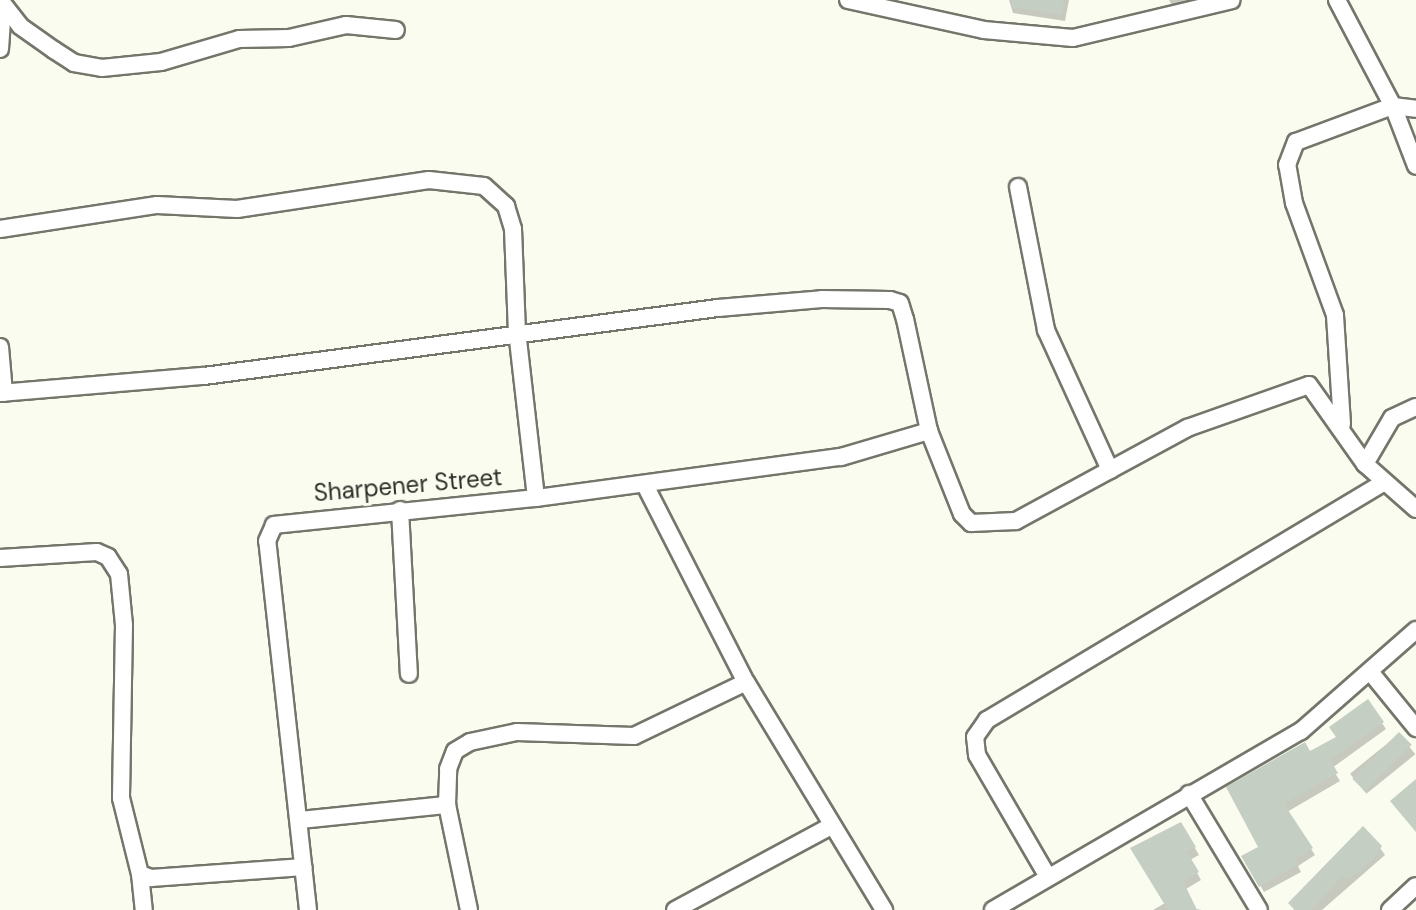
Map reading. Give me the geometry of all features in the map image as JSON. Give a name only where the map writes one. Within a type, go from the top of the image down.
[{"type":"street","points":[[848,0],[905,6],[984,30],[1073,38],[1232,0]]},
{"type":"street","points":[[1337,0],[1393,106],[1416,166]]},
{"type":"street","points":[[2,3],[20,26],[74,63],[102,68],[161,62],[239,39],[302,36],[346,25],[396,30]]},
{"type":"street","points":[[0,49],[2,3]]},
{"type":"street","points":[[1342,425],[1335,315],[1294,203],[1287,165],[1296,142],[1393,106],[1416,109]]},
{"type":"street","points":[[0,229],[157,205],[237,209],[429,180],[484,186],[506,206],[513,229],[517,331],[536,498]]},
{"type":"street","points":[[1018,187],[1046,330],[1110,470]]},
{"type":"street","points":[[0,347],[2,393],[204,376],[517,331],[822,299],[890,300],[900,303],[929,431],[962,514],[971,523],[1016,521],[1187,428],[1300,385],[1317,390],[1365,464],[1382,484],[1416,509]]},
{"type":"street","points":[[1365,464],[1392,418],[1416,407]]},
{"type":"street","name":"Sharpener Street","points":[[308,910],[301,820],[267,541],[274,525],[291,520],[645,485],[841,457],[929,431]]},
{"type":"street","points":[[1048,877],[977,755],[975,737],[987,720],[1382,484]]},
{"type":"street","points":[[645,485],[746,682],[884,910]]},
{"type":"street","points":[[400,510],[409,674]]},
{"type":"street","points":[[0,558],[97,552],[108,557],[119,574],[124,625],[121,798],[140,874],[144,910]]},
{"type":"street","points":[[993,910],[1301,731],[1372,674],[1416,630]]},
{"type":"street","points":[[1372,674],[1416,728]]},
{"type":"street","points":[[469,910],[447,805],[448,769],[455,751],[470,742],[517,732],[634,736],[746,682]]},
{"type":"street","points":[[1189,794],[1259,910]]},
{"type":"street","points":[[301,820],[447,805]]},
{"type":"street","points":[[675,910],[831,826]]},
{"type":"street","points":[[140,874],[151,878],[304,867]]},
{"type":"street","points":[[1390,910],[1416,886]]},
{"type":"building","points":[[1012,0],[1064,0],[1062,15],[1011,7]]},
{"type":"building","points":[[1368,699],[1384,722],[1330,760],[1338,773],[1284,804],[1313,848],[1295,859],[1299,864],[1259,887],[1241,856],[1258,847],[1226,787],[1305,742],[1310,751],[1336,737],[1329,727]]},
{"type":"building","points":[[1399,732],[1412,745],[1365,791],[1352,779]]},
{"type":"building","points":[[1416,779],[1416,832],[1390,801]]},
{"type":"building","points":[[1181,822],[1196,847],[1187,852],[1199,872],[1183,881],[1197,910],[1168,910],[1130,848]]},
{"type":"building","points":[[1363,826],[1382,846],[1375,857],[1358,873],[1347,879],[1343,876],[1311,910],[1295,910],[1288,903]]}]
